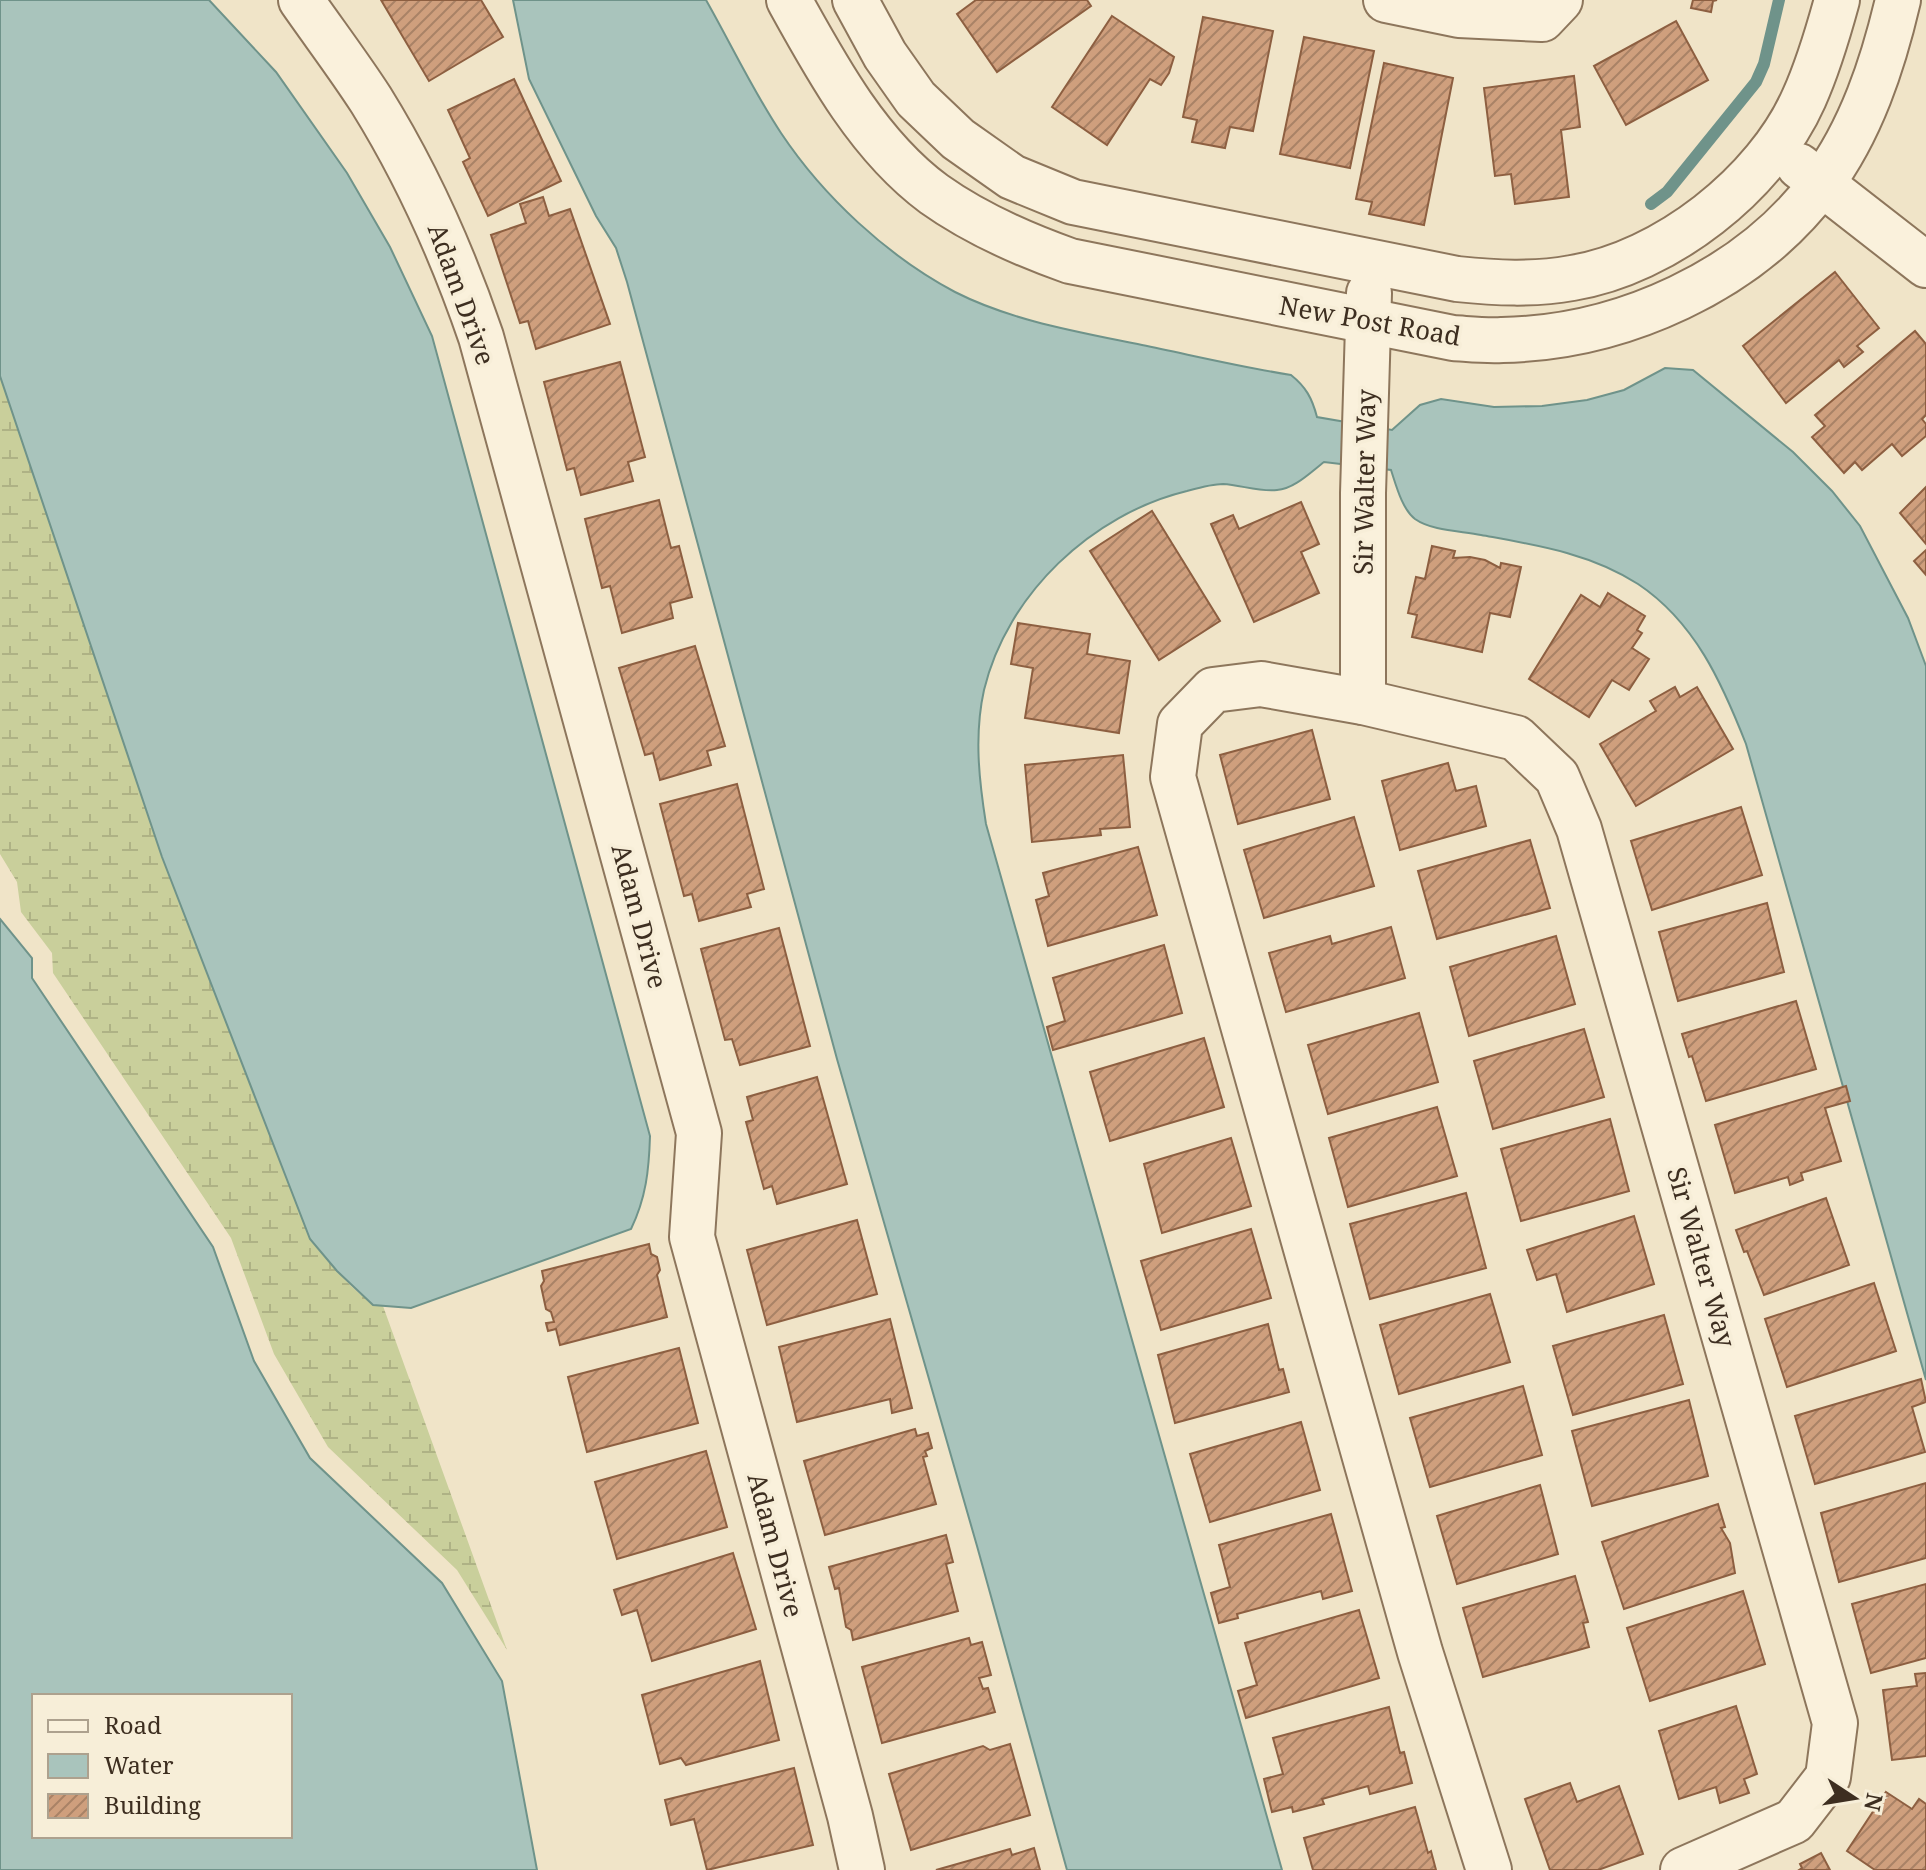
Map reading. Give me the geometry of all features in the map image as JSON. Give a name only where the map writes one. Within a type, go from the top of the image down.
[{"type":"street","name":"Adam Drive","points":[[301,0],[371,101],[434,217],[461,276],[481,337],[699,1133],[692,1237],[850,1816],[862,1870]]},
{"type":"street","name":"New Post Road","points":[[789,0],[827,68],[893,155],[932,192],[975,220],[1022,244],[1070,261],[1366,321],[1453,338],[1502,340],[1550,336],[1598,327],[1644,312],[1688,293],[1730,268],[1780,231],[1821,184],[1847,142],[1887,48],[1898,0]]},
{"type":"street","points":[[855,0],[885,55],[916,99],[958,139],[1012,177],[1073,202],[1457,279],[1515,284],[1574,278],[1630,261],[1682,233],[1733,195],[1776,148],[1804,100],[1837,0]]},
{"type":"street","points":[[1386,0],[1459,15],[1542,19],[1560,0]]},
{"type":"street","points":[[1776,148],[1926,265]]},
{"type":"street","name":"Sir Walter Way","points":[[1363,702],[1366,321],[1371,262]]},
{"type":"street","name":"Sir Walter Way","points":[[1489,1870],[1420,1652],[1173,777],[1180,724],[1213,690],[1261,684],[1363,702],[1516,738],[1557,777],[1579,829],[1835,1723],[1828,1777],[1794,1821],[1683,1870]]},
{"type":"green space","points":[[0,376],[162,857],[310,1239],[354,1289],[383,1306],[507,1650],[457,1570],[328,1447],[274,1354],[231,1238],[53,973],[52,953],[21,912],[17,882],[0,854]]},
{"type":"water","points":[[0,0],[209,0],[276,72],[347,173],[390,247],[432,336],[650,1136],[646,1184],[631,1229],[411,1308],[373,1305],[337,1271],[310,1239],[162,857],[0,376]]},
{"type":"water","points":[[513,0],[706,0],[761,101],[798,156],[858,223],[905,261],[955,292],[999,311],[1094,335],[1291,375],[1308,393],[1317,417],[1392,430],[1420,405],[1441,399],[1494,407],[1542,406],[1587,400],[1624,390],[1665,368],[1693,370],[1793,452],[1832,491],[1860,526],[1908,618],[1926,666],[1926,1380],[1746,744],[1704,655],[1676,616],[1658,599],[1620,573],[1582,558],[1422,523],[1406,509],[1391,470],[1324,462],[1283,489],[1210,485],[1152,502],[1118,518],[1058,563],[1033,591],[995,655],[984,690],[978,741],[986,824],[1282,1870],[1067,1870],[837,1059],[627,282],[616,248],[596,216],[529,79]]},
{"type":"water","points":[[0,919],[32,958],[32,978],[213,1247],[254,1361],[310,1458],[442,1583],[502,1681],[537,1870],[0,1870]]},
{"type":"building","points":[[381,0],[481,0],[503,37],[429,81]]},
{"type":"building","points":[[976,0],[1087,0],[1091,6],[997,72],[957,14]]},
{"type":"building","points":[[1693,0],[1717,0],[1713,1],[1711,12],[1691,8]]},
{"type":"building","points":[[1112,16],[1174,57],[1161,85],[1150,79],[1107,145],[1052,107]]},
{"type":"building","points":[[1203,17],[1273,31],[1253,131],[1230,127],[1225,148],[1192,142],[1197,120],[1183,117]]},
{"type":"building","points":[[1676,21],[1708,80],[1626,125],[1594,66]]},
{"type":"building","points":[[1304,37],[1374,51],[1350,168],[1280,154]]},
{"type":"building","points":[[1384,63],[1453,78],[1424,225],[1369,214],[1372,202],[1356,199]]},
{"type":"building","points":[[1574,76],[1580,127],[1561,130],[1569,197],[1515,204],[1511,174],[1495,176],[1484,88]]},
{"type":"building","points":[[514,79],[561,181],[488,216],[463,162],[470,158],[448,110]]},
{"type":"building","points":[[543,197],[549,216],[570,209],[610,324],[536,349],[528,321],[520,323],[491,235],[526,223],[520,204]]},
{"type":"building","points":[[1835,272],[1879,328],[1857,346],[1863,352],[1844,367],[1839,360],[1786,403],[1743,346]]},
{"type":"building","points":[[1915,331],[1926,344],[1926,415],[1922,419],[1926,424],[1926,436],[1902,456],[1892,444],[1862,470],[1855,462],[1844,473],[1812,437],[1825,426],[1815,415]]},
{"type":"building","points":[[620,362],[645,457],[628,462],[633,481],[581,495],[574,468],[567,470],[544,382]]},
{"type":"building","points":[[1926,487],[1926,544],[1900,513]]},
{"type":"building","points":[[659,500],[671,548],[679,546],[692,597],[670,603],[673,618],[622,633],[610,586],[602,588],[585,519]]},
{"type":"building","points":[[1301,502],[1319,544],[1301,552],[1319,593],[1254,622],[1211,524],[1233,515],[1239,529]]},
{"type":"building","points":[[1152,511],[1220,621],[1159,660],[1090,551]]},
{"type":"building","points":[[1432,546],[1455,551],[1453,558],[1485,560],[1500,568],[1501,563],[1521,567],[1510,617],[1490,613],[1482,652],[1412,637],[1417,615],[1408,613],[1416,577],[1425,579]]},
{"type":"building","points":[[1926,550],[1926,575],[1914,561]]},
{"type":"building","points":[[1608,593],[1645,616],[1637,630],[1642,633],[1632,648],[1649,659],[1629,690],[1612,680],[1589,717],[1529,679],[1581,595],[1600,607]]},
{"type":"building","points":[[1018,623],[1090,634],[1087,654],[1130,661],[1119,733],[1025,718],[1033,668],[1011,664]]},
{"type":"building","points":[[695,646],[725,746],[707,751],[711,765],[660,780],[653,753],[645,755],[619,668]]},
{"type":"building","points":[[1675,687],[1680,697],[1697,687],[1733,749],[1636,806],[1600,744],[1656,711],[1650,701]]},
{"type":"building","points":[[1312,730],[1330,799],[1238,824],[1220,755]]},
{"type":"building","points":[[1123,755],[1130,827],[1100,829],[1101,835],[1032,842],[1025,765]]},
{"type":"building","points":[[1448,763],[1456,791],[1476,786],[1486,826],[1400,850],[1382,781]]},
{"type":"building","points":[[737,784],[764,889],[747,894],[751,907],[699,921],[692,894],[684,896],[660,804]]},
{"type":"building","points":[[1741,807],[1762,875],[1652,910],[1631,841]]},
{"type":"building","points":[[1354,817],[1374,886],[1264,918],[1244,850]]},
{"type":"building","points":[[1530,840],[1550,908],[1437,939],[1418,871]]},
{"type":"building","points":[[1138,847],[1157,915],[1048,946],[1036,900],[1049,896],[1043,873]]},
{"type":"building","points":[[1767,903],[1784,972],[1678,1001],[1659,932]]},
{"type":"building","points":[[1391,927],[1405,978],[1286,1012],[1269,953],[1330,936],[1332,944]]},
{"type":"building","points":[[779,928],[810,1046],[740,1065],[732,1039],[725,1040],[701,949]]},
{"type":"building","points":[[1556,936],[1575,1004],[1469,1036],[1450,967]]},
{"type":"building","points":[[1164,945],[1182,1013],[1053,1050],[1047,1027],[1065,1021],[1053,978]]},
{"type":"building","points":[[1796,1001],[1816,1069],[1706,1101],[1682,1034]]},
{"type":"building","points":[[1419,1013],[1438,1082],[1328,1114],[1308,1045]]},
{"type":"building","points":[[1584,1029],[1604,1097],[1493,1129],[1474,1061]]},
{"type":"building","points":[[1204,1038],[1224,1107],[1110,1141],[1090,1072]]},
{"type":"building","points":[[817,1077],[847,1184],[777,1204],[772,1186],[764,1189],[746,1122],[753,1120],[747,1097]]},
{"type":"building","points":[[1846,1086],[1850,1101],[1825,1108],[1841,1161],[1801,1173],[1803,1180],[1790,1185],[1788,1177],[1735,1193],[1715,1125]]},
{"type":"building","points":[[1437,1107],[1457,1176],[1348,1207],[1329,1138]]},
{"type":"building","points":[[1610,1119],[1629,1191],[1521,1221],[1501,1149]]},
{"type":"building","points":[[1231,1138],[1251,1206],[1162,1233],[1144,1164]]},
{"type":"building","points":[[1466,1193],[1486,1268],[1370,1299],[1350,1224]]},
{"type":"building","points":[[1826,1198],[1849,1265],[1764,1295],[1736,1230]]},
{"type":"building","points":[[1634,1216],[1654,1284],[1567,1312],[1556,1274],[1537,1280],[1527,1250]]},
{"type":"building","points":[[857,1220],[877,1294],[767,1325],[747,1250]]},
{"type":"building","points":[[1251,1229],[1271,1298],[1161,1330],[1141,1261]]},
{"type":"building","points":[[649,1244],[651,1254],[657,1257],[660,1270],[657,1275],[667,1317],[560,1345],[556,1329],[548,1331],[546,1323],[554,1322],[551,1312],[546,1309],[541,1286],[544,1281],[542,1271]]},
{"type":"building","points":[[1874,1283],[1896,1351],[1787,1387],[1765,1319]]},
{"type":"building","points":[[1490,1294],[1510,1362],[1399,1394],[1380,1325]]},
{"type":"building","points":[[1664,1315],[1683,1384],[1573,1415],[1553,1346]]},
{"type":"building","points":[[890,1319],[912,1408],[892,1413],[890,1399],[797,1422],[779,1347]]},
{"type":"building","points":[[1268,1324],[1279,1370],[1283,1369],[1289,1392],[1175,1423],[1158,1355]]},
{"type":"building","points":[[679,1348],[698,1423],[587,1452],[568,1377]]},
{"type":"building","points":[[1921,1379],[1926,1402],[1912,1407],[1925,1452],[1815,1484],[1795,1416]]},
{"type":"building","points":[[1523,1386],[1542,1455],[1430,1487],[1410,1418]]},
{"type":"building","points":[[1689,1400],[1708,1476],[1592,1506],[1572,1431]]},
{"type":"building","points":[[1301,1422],[1320,1490],[1210,1522],[1190,1454]]},
{"type":"building","points":[[915,1429],[917,1436],[928,1433],[932,1448],[925,1451],[927,1456],[923,1457],[936,1504],[825,1535],[804,1461]]},
{"type":"building","points":[[706,1451],[727,1527],[617,1559],[595,1482]]},
{"type":"building","points":[[1926,1483],[1926,1558],[1839,1582],[1821,1513]]},
{"type":"building","points":[[1540,1485],[1558,1554],[1457,1584],[1437,1516]]},
{"type":"building","points":[[1718,1504],[1725,1527],[1721,1528],[1730,1543],[1735,1573],[1624,1609],[1602,1542]]},
{"type":"building","points":[[1331,1514],[1352,1591],[1323,1599],[1321,1591],[1237,1614],[1238,1618],[1219,1623],[1211,1593],[1230,1587],[1219,1545]]},
{"type":"building","points":[[946,1535],[953,1562],[946,1564],[958,1611],[853,1640],[851,1630],[846,1627],[839,1588],[835,1589],[829,1567]]},
{"type":"building","points":[[733,1553],[756,1629],[652,1661],[637,1610],[622,1615],[614,1590]]},
{"type":"building","points":[[1575,1576],[1588,1622],[1583,1623],[1589,1647],[1483,1677],[1463,1608]]},
{"type":"building","points":[[1926,1584],[1926,1658],[1871,1673],[1852,1604]]},
{"type":"building","points":[[1743,1591],[1765,1664],[1650,1701],[1627,1628]]},
{"type":"building","points":[[1359,1610],[1379,1678],[1246,1718],[1238,1691],[1257,1685],[1245,1643]]},
{"type":"building","points":[[969,1638],[971,1645],[982,1642],[991,1675],[979,1678],[983,1689],[988,1688],[995,1712],[882,1743],[862,1667]]},
{"type":"building","points":[[760,1661],[779,1740],[686,1765],[681,1758],[660,1764],[642,1695]]},
{"type":"building","points":[[1926,1673],[1926,1756],[1892,1760],[1883,1690],[1917,1686],[1915,1674]]},
{"type":"building","points":[[1736,1706],[1757,1774],[1744,1779],[1749,1793],[1720,1803],[1716,1787],[1679,1799],[1659,1731]]},
{"type":"building","points":[[1389,1707],[1400,1753],[1404,1752],[1412,1783],[1370,1794],[1368,1786],[1322,1799],[1324,1804],[1293,1812],[1292,1807],[1272,1812],[1264,1779],[1283,1774],[1273,1738]]},
{"type":"building","points":[[1010,1744],[1030,1815],[911,1850],[889,1774],[983,1746],[990,1750]]},
{"type":"building","points":[[794,1768],[813,1845],[707,1870],[694,1819],[671,1825],[665,1800]]},
{"type":"building","points":[[1570,1783],[1577,1802],[1619,1786],[1643,1854],[1598,1870],[1550,1870],[1525,1799]]},
{"type":"building","points":[[1886,1792],[1912,1809],[1919,1799],[1926,1804],[1926,1870],[1875,1870],[1847,1851]]},
{"type":"building","points":[[1415,1807],[1436,1870],[1313,1870],[1304,1838]]},
{"type":"building","points":[[1034,1848],[1040,1870],[936,1870],[1010,1849],[1012,1855]]},
{"type":"building","points":[[1821,1853],[1830,1870],[1799,1870],[1802,1868],[1800,1864]]},
{"type":"waterway","points":[[1651,204],[1667,192],[1756,82],[1764,64],[1779,0]]}]
